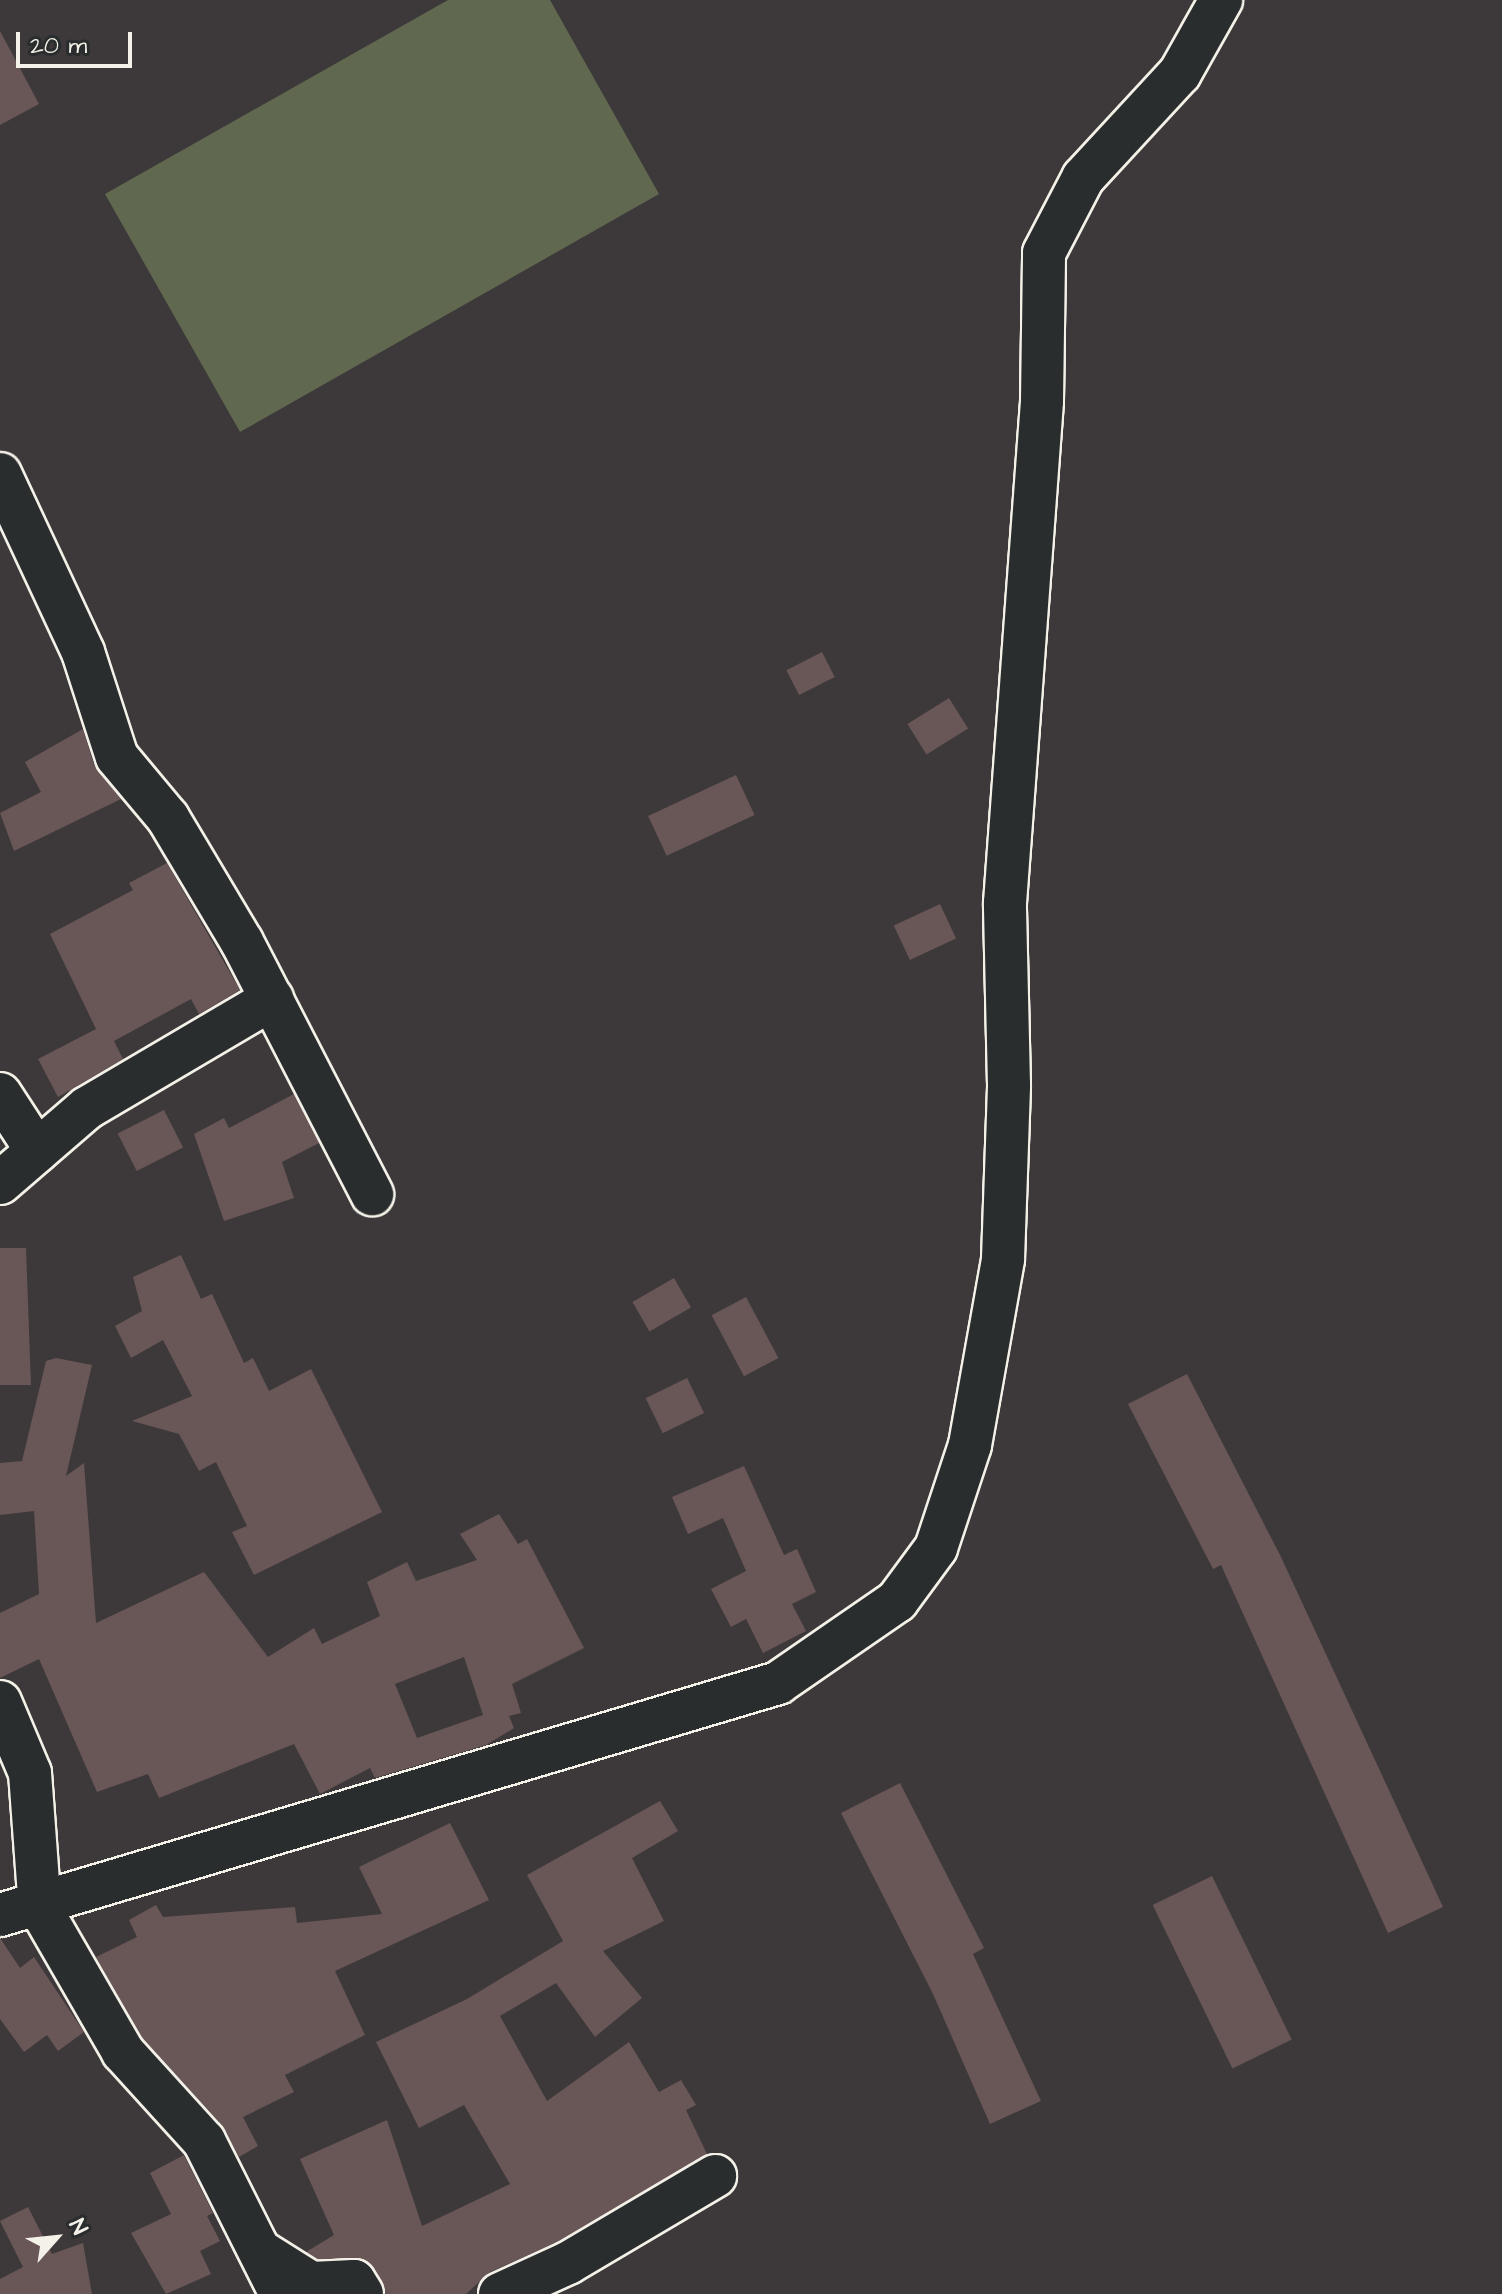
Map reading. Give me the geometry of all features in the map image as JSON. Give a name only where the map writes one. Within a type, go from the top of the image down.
[{"type":"street","points":[[20,1912],[778,1683],[897,1601],[936,1548],[970,1445],[1003,1259],[1009,1085],[1005,903],[1042,401],[1044,253],[1083,178],[1180,73],[1221,0]]},
{"type":"street","points":[[0,474],[83,652],[117,757],[168,818],[272,999],[372,1194]]},
{"type":"street","points":[[0,1183],[87,1108],[272,999]]},
{"type":"street","points":[[0,1094],[37,1151]]},
{"type":"street","points":[[0,1702],[30,1773],[20,1912],[123,2052],[204,2141],[265,2254],[281,2294]]},
{"type":"street","points":[[500,2294],[568,2263],[715,2176]]},
{"type":"street","points":[[265,2254],[311,2283],[354,2281],[362,2294]]},
{"type":"green space","points":[[448,0],[550,0],[659,194],[240,432],[105,194]]},
{"type":"building","points":[[0,31],[39,104],[0,125]]},
{"type":"building","points":[[822,652],[835,677],[799,695],[786,670]]},
{"type":"building","points":[[949,698],[968,729],[927,754],[907,724]]},
{"type":"building","points":[[83,729],[94,765],[121,799],[14,851],[0,813],[41,792],[25,762]]},
{"type":"building","points":[[736,775],[755,815],[667,856],[648,816]]},
{"type":"building","points":[[167,863],[240,990],[199,1014],[191,999],[114,1041],[123,1059],[58,1097],[38,1059],[96,1029],[50,934],[133,890],[129,883]]},
{"type":"building","points":[[940,904],[956,938],[910,960],[894,926]]},
{"type":"building","points":[[294,1094],[319,1143],[282,1162],[294,1198],[224,1221],[194,1134],[224,1118],[229,1128]]},
{"type":"building","points":[[164,1110],[183,1147],[137,1171],[118,1134]]},
{"type":"building","points":[[0,1248],[26,1248],[31,1385],[0,1385]]},
{"type":"building","points":[[181,1255],[201,1299],[212,1294],[244,1363],[253,1358],[269,1391],[311,1369],[382,1512],[254,1575],[232,1532],[247,1526],[216,1462],[199,1471],[179,1434],[132,1421],[192,1396],[163,1340],[131,1358],[115,1326],[142,1311],[133,1277]]},
{"type":"building","points":[[674,1278],[691,1307],[649,1331],[632,1302]]},
{"type":"building","points":[[746,1297],[778,1358],[744,1376],[712,1315]]},
{"type":"building","points":[[56,1358],[92,1365],[66,1476],[84,1463],[96,1623],[204,1572],[268,1657],[314,1628],[322,1644],[380,1616],[367,1582],[407,1562],[416,1581],[477,1560],[460,1534],[499,1514],[518,1544],[527,1539],[584,1648],[512,1684],[521,1713],[509,1716],[514,1728],[486,1745],[375,1778],[370,1768],[320,1794],[294,1744],[159,1798],[148,1774],[97,1792],[39,1659],[0,1678],[0,1613],[39,1594],[34,1511],[0,1515],[0,1463],[22,1461],[46,1361]],"holes":[[[464,1657],[483,1715],[417,1738],[395,1684]]]},
{"type":"building","points":[[1187,1374],[1281,1557],[1443,1907],[1388,1933],[1221,1565],[1213,1569],[1128,1404]]},
{"type":"building","points":[[687,1378],[704,1413],[663,1433],[646,1398]]},
{"type":"building","points":[[744,1466],[784,1555],[797,1549],[816,1592],[792,1604],[806,1631],[763,1653],[746,1619],[731,1627],[711,1589],[746,1571],[723,1518],[688,1534],[672,1497]]},
{"type":"building","points":[[900,1783],[984,1948],[973,1954],[1041,2101],[990,2124],[933,1994],[841,1813]]},
{"type":"building","points":[[660,1801],[678,1831],[632,1858],[664,1921],[603,1951],[642,1998],[595,2037],[556,1983],[500,2016],[547,2101],[629,2042],[659,2092],[681,2080],[696,2105],[686,2110],[707,2154],[557,2242],[490,2272],[466,2294],[386,2294],[366,2260],[317,2259],[306,2252],[334,2235],[300,2159],[387,2120],[422,2226],[510,2184],[464,2105],[419,2128],[376,2042],[467,1999],[563,1941],[527,1875]]},
{"type":"building","points":[[450,1823],[489,1900],[335,1971],[365,2035],[285,2075],[294,2092],[243,2117],[258,2146],[239,2157],[222,2125],[142,2038],[96,1957],[137,1937],[129,1920],[156,1905],[163,1917],[295,1907],[297,1923],[382,1914],[359,1867]]},
{"type":"building","points":[[1212,1876],[1292,2040],[1232,2069],[1153,1905]]},
{"type":"building","points":[[0,1938],[20,1968],[34,1957],[84,2032],[58,2051],[47,2035],[24,2052],[0,2019]]},
{"type":"building","points":[[184,2155],[213,2213],[207,2216],[220,2241],[200,2251],[211,2274],[166,2294],[131,2233],[171,2214],[150,2173]]},
{"type":"building","points":[[28,2207],[52,2254],[83,2243],[92,2294],[0,2294],[0,2279],[23,2267],[0,2221]]}]
